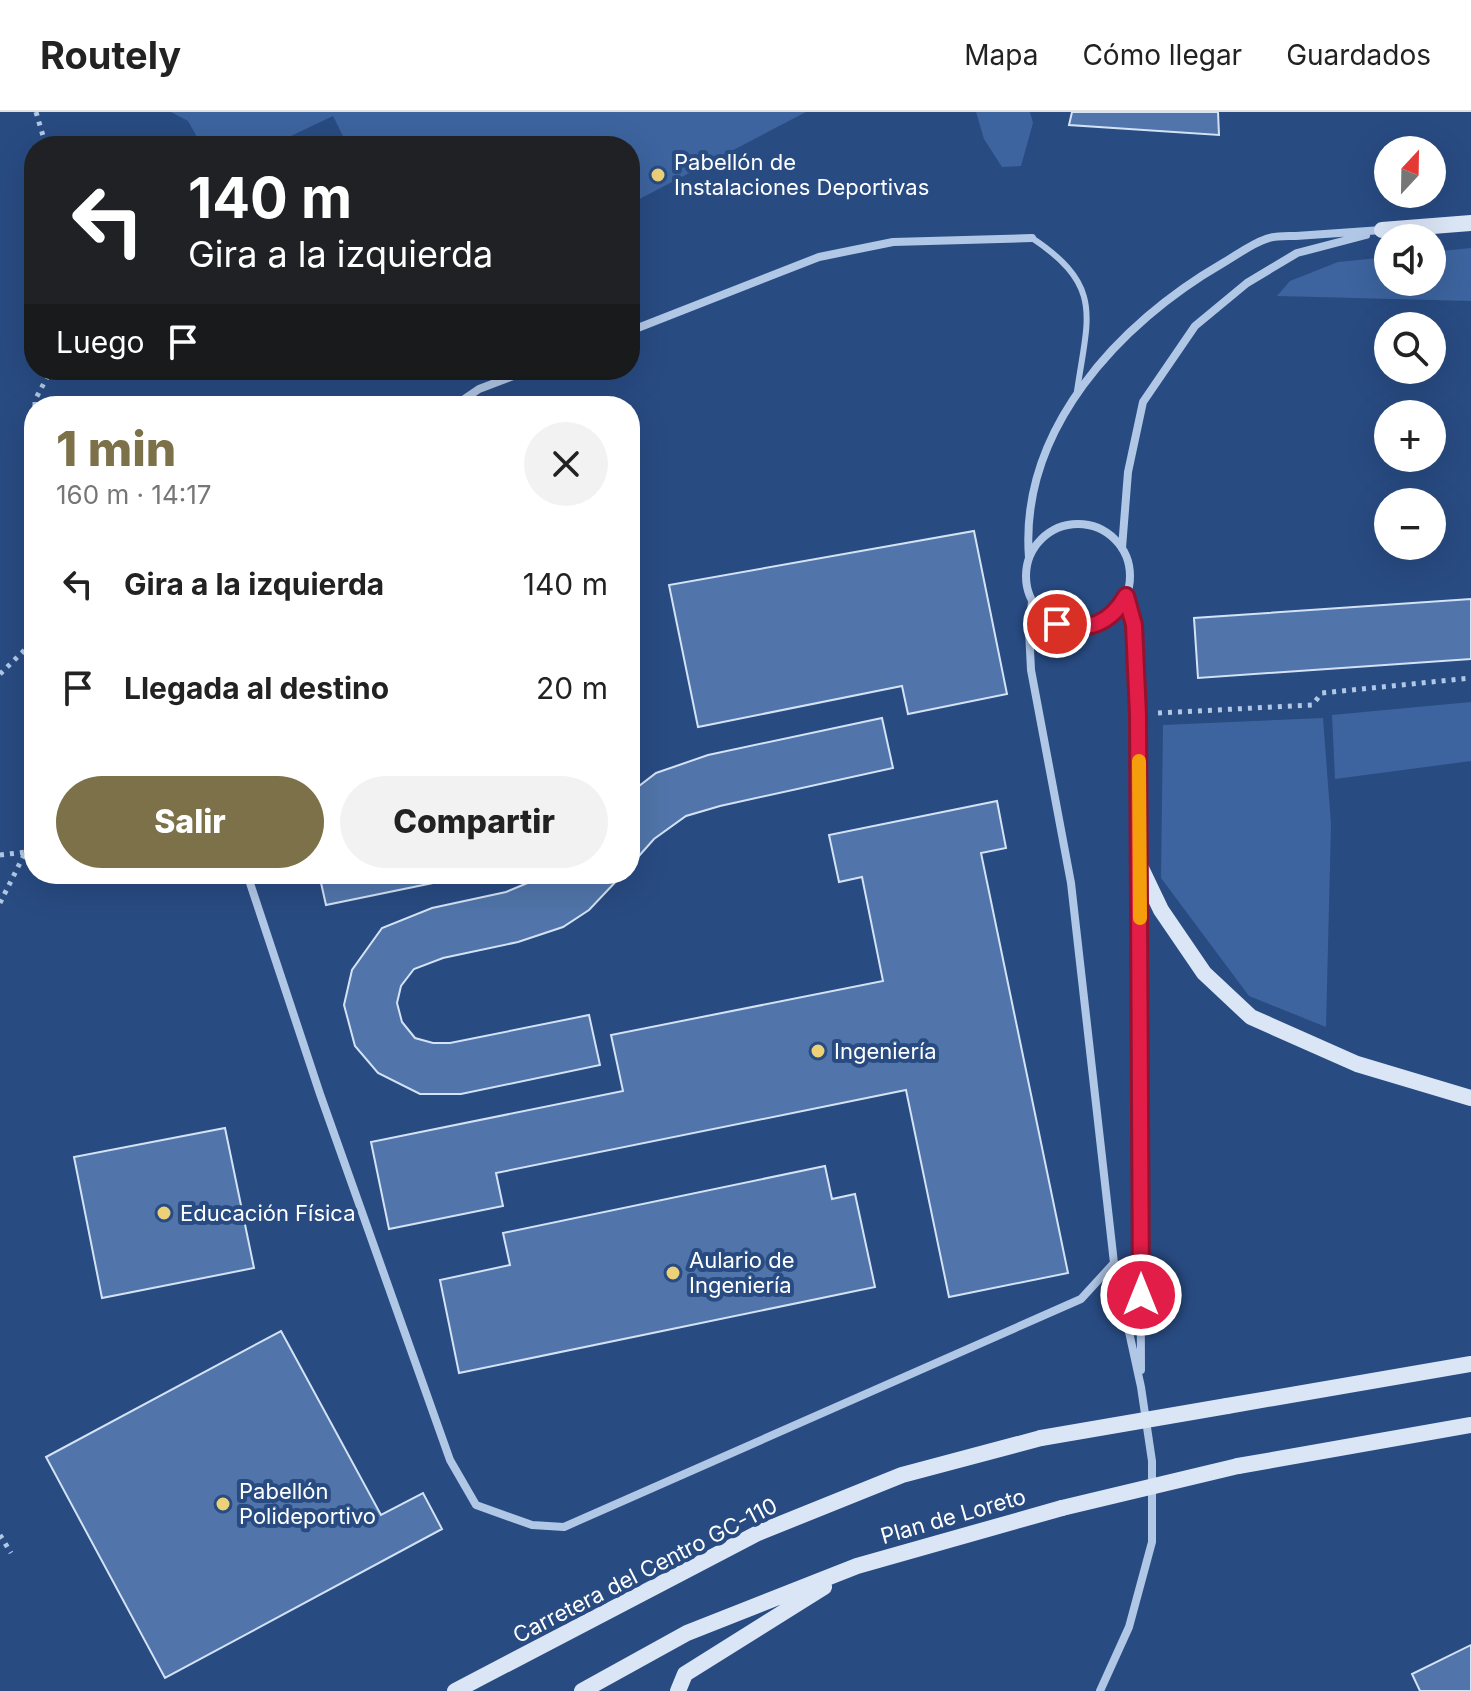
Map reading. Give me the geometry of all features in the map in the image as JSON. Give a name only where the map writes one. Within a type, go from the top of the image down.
[{"type":"main road","points":[[1446,225],[1471,223]]},
{"type":"main road","points":[[1139,864],[1161,910],[1204,973],[1251,1017],[1357,1064],[1471,1098]]},
{"type":"main road","name":"Carretera del Centro GC-110","points":[[455,1691],[758,1533],[902,1475],[1041,1438],[1471,1364]]},
{"type":"main road","name":"Plan de Loreto","points":[[857,1566],[1062,1508],[1238,1466],[1471,1425]]},
{"type":"main road","points":[[582,1691],[687,1633],[857,1566]]},
{"type":"main road","points":[[678,1691],[685,1674],[857,1566]]},
{"type":"street","points":[[1029,558],[1026,529],[1031,496],[1049,446],[1077,393],[1121,338],[1175,294],[1268,237],[1374,230]]},
{"type":"street","points":[[1122,548],[1128,472],[1143,402],[1195,326],[1247,283],[1297,253],[1374,232]]},
{"type":"street","points":[[640,327],[819,257],[893,242],[1032,238]]},
{"type":"street","points":[[469,396],[503,380]]},
{"type":"street","points":[[1081,524],[1111,536],[1122,548],[1130,574],[1126,596],[1118,611],[1105,621],[1081,628],[1057,624],[1043,615],[1032,602],[1025,573],[1037,543],[1049,533],[1064,526],[1081,524]]},
{"type":"street","points":[[1126,596],[1134,625],[1138,715],[1141,1387]]},
{"type":"street","points":[[1032,602],[1029,630],[1031,670],[1071,883],[1114,1263],[1141,1387],[1152,1461],[1152,1542],[1129,1627],[1100,1691]]},
{"type":"street","points":[[250,884],[320,1094],[450,1460],[476,1505],[532,1525],[564,1527],[1081,1299],[1114,1263]]},
{"type":"lane","points":[[1032,238],[1060,257],[1082,287],[1088,315],[1077,393]]},
{"type":"path","points":[[36,112],[43,136]]},
{"type":"path","points":[[0,674],[24,651]]},
{"type":"path","points":[[1138,715],[1312,705],[1322,693],[1471,678]]},
{"type":"path","points":[[0,855],[24,852]]},
{"type":"path","points":[[0,903],[24,856]]},
{"type":"path","points":[[0,1535],[11,1553]]},
{"type":"shaded area","name":"Pabellón de Instalaciones Deportivas","points":[[171,112],[806,112],[640,199],[640,136],[343,136],[333,116],[291,136],[196,136],[188,121]]},
{"type":"shaded area","points":[[976,112],[1030,112],[1033,123],[1021,166],[1002,167],[984,139]]},
{"type":"shaded area","points":[[1471,248],[1471,301],[1277,296],[1290,281],[1338,262],[1374,258],[1374,296],[1446,296],[1446,251]]},
{"type":"shaded area","points":[[1471,702],[1471,761],[1335,779],[1332,715]]},
{"type":"shaded area","points":[[1323,718],[1331,824],[1326,1027],[1249,996],[1161,878],[1163,725]]},
{"type":"building","points":[[1072,112],[1218,112],[1219,135],[1069,125]]},
{"type":"building","points":[[974,531],[1007,694],[908,714],[902,686],[698,727],[669,585]]},
{"type":"building","points":[[1471,599],[1471,659],[1198,678],[1194,618]]},
{"type":"building","points":[[882,718],[893,768],[686,816],[654,839],[640,855],[640,785],[656,773],[708,755]]},
{"type":"building","name":"Ingeniería","points":[[997,801],[1006,848],[981,853],[1068,1273],[949,1297],[906,1090],[496,1173],[503,1206],[389,1229],[371,1142],[623,1091],[611,1035],[883,981],[862,877],[839,882],[829,835]]},
{"type":"building","points":[[321,884],[428,884],[326,905]]},
{"type":"building","points":[[525,884],[614,884],[589,910],[563,927],[518,942],[443,958],[414,969],[401,986],[397,1003],[402,1022],[415,1038],[433,1043],[450,1043],[589,1015],[600,1065],[461,1094],[420,1094],[378,1073],[355,1046],[344,1005],[352,970],[382,928],[432,908],[506,892]]},
{"type":"building","name":"Educación Física","points":[[225,1128],[254,1268],[102,1298],[74,1157]]},
{"type":"building","name":"Aulario de Ingeniería","points":[[825,1166],[832,1199],[855,1194],[875,1287],[459,1373],[440,1280],[510,1265],[503,1233]]},
{"type":"building","name":"Pabellón Polideportivo","points":[[281,1331],[381,1515],[423,1493],[442,1529],[165,1678],[46,1457]]},
{"type":"building","points":[[1471,1645],[1471,1691],[1420,1691],[1412,1674]]},
{"type":"slow traffic","points":[[1139,761],[1140,918]]},
{"type":"place","name":"Pabellón de Instalaciones Deportivas","points":[[658,175]]},
{"type":"place","name":"Ingeniería","points":[[818,1051]]},
{"type":"place","name":"Educación Física","points":[[164,1213]]},
{"type":"place","name":"Aulario de Ingeniería","points":[[673,1273]]},
{"type":"place","name":"Pabellón Polideportivo","points":[[223,1504]]},
{"type":"route","points":[[1057,624],[1073,628],[1089,627],[1105,621],[1118,611],[1126,596],[1134,625],[1138,715],[1141,1295]]}]
